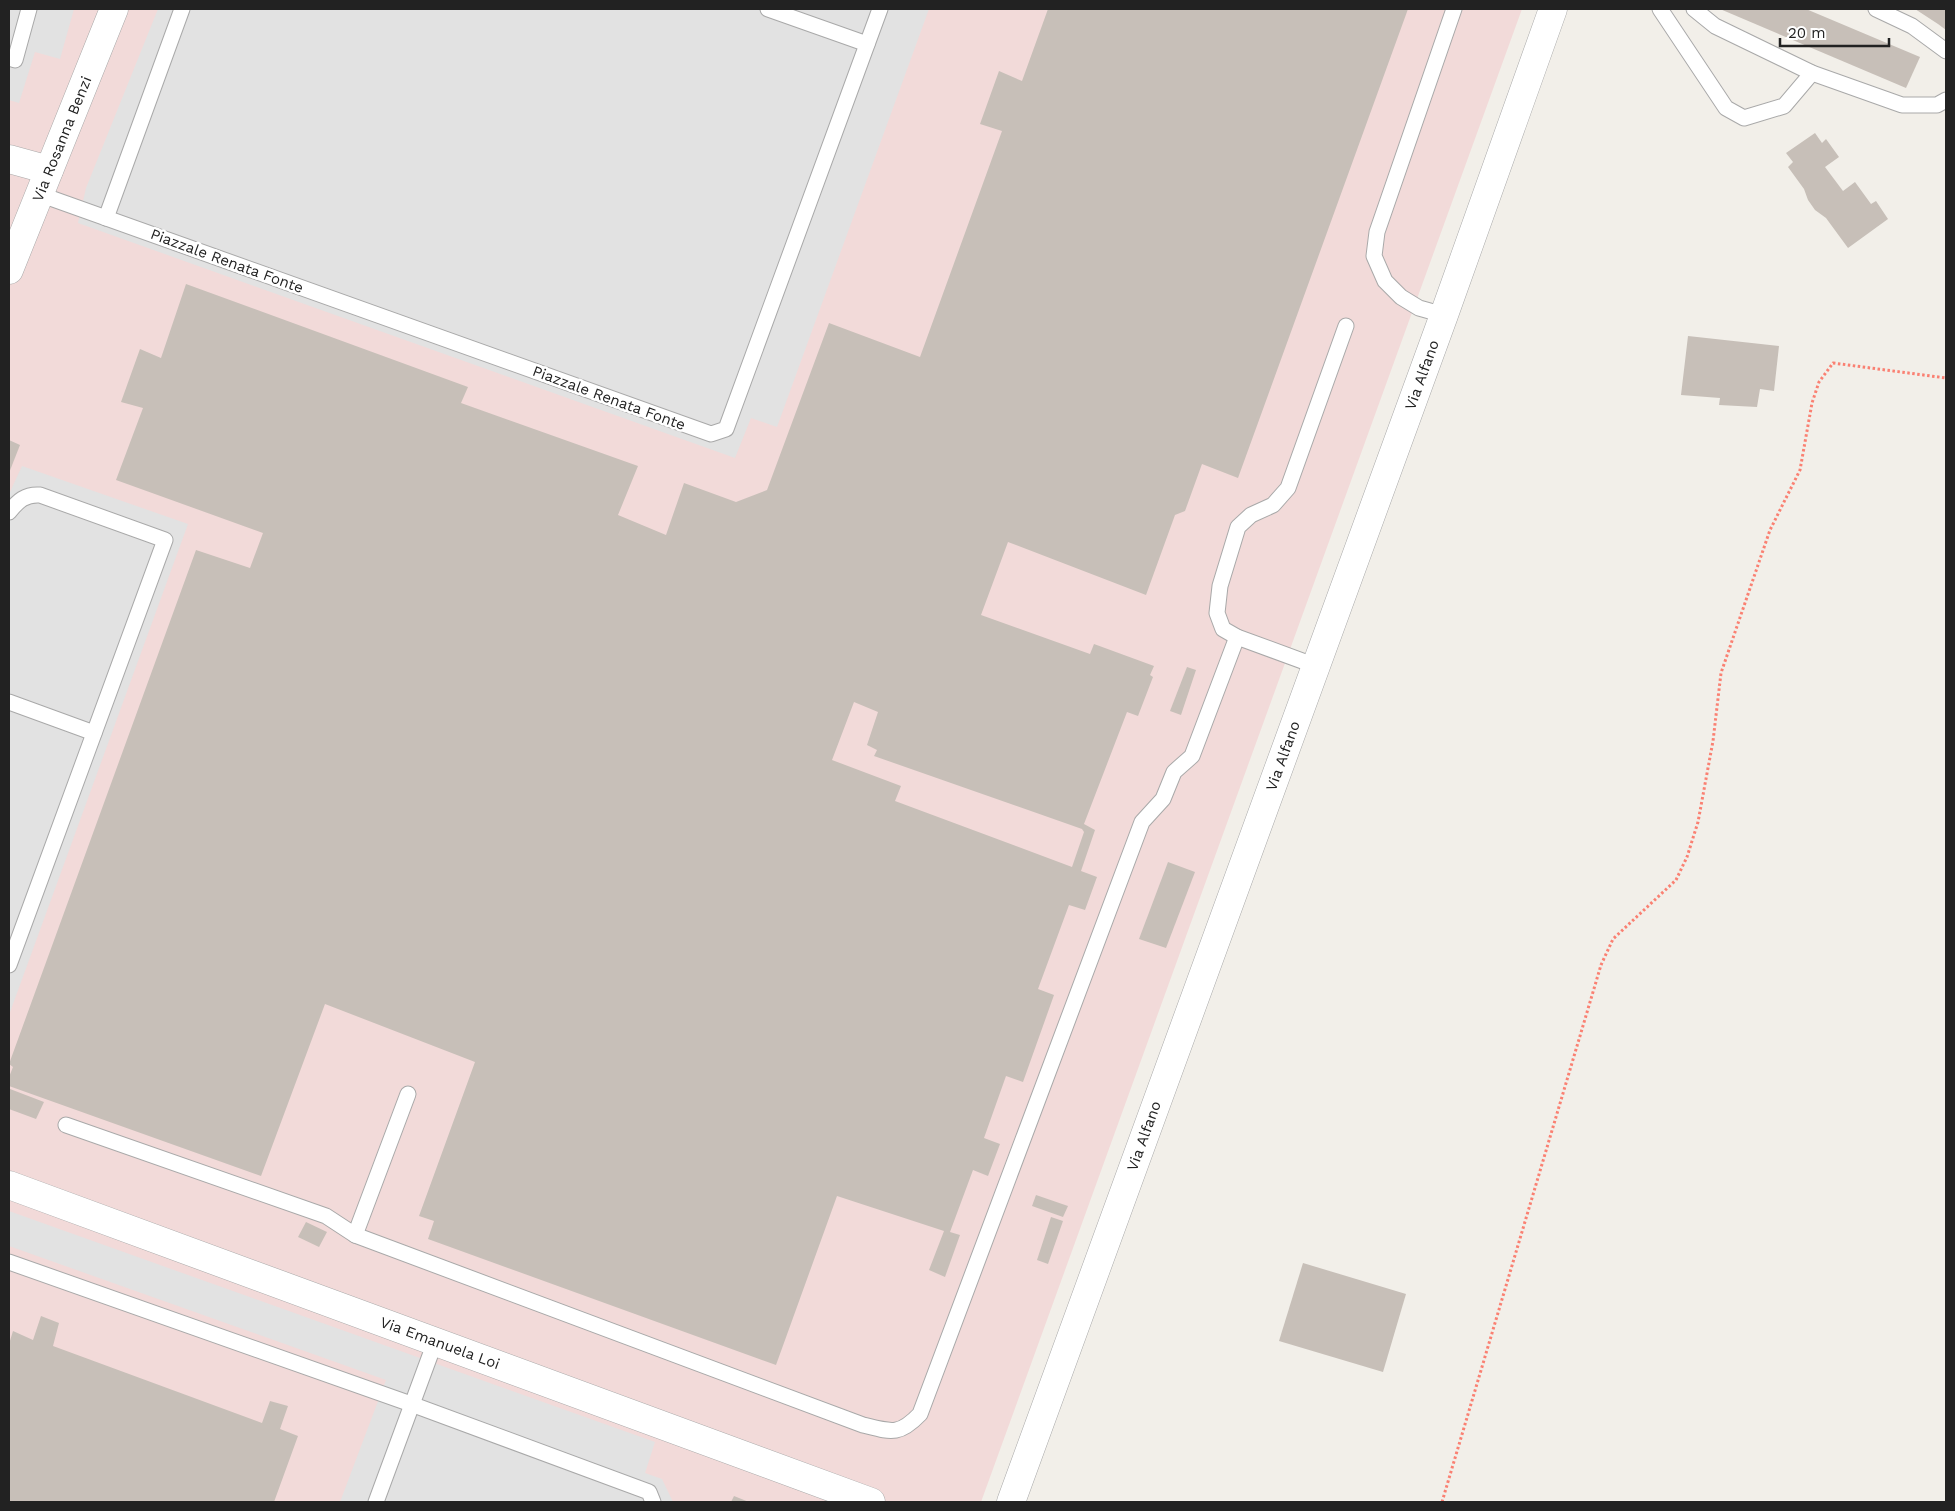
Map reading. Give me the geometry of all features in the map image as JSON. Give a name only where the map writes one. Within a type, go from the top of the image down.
[{"type":"street","name":"Via Rosanna Benzi","points":[[9,270],[114,9]]},
{"type":"street","name":"Via Alfano","points":[[1010,1502],[1316,666],[1553,9]]},
{"type":"street","points":[[9,159],[44,182]]},
{"type":"street","name":"Via Emanuela Loi","points":[[9,1185],[870,1502]]},
{"type":"lane","points":[[9,58],[15,60],[29,9]]},
{"type":"lane","points":[[106,218],[182,9]]},
{"type":"lane","points":[[768,9],[867,44]]},
{"type":"lane","name":"Piazzale Renata Fonte","points":[[44,182],[106,218],[711,434],[726,429],[880,9]]},
{"type":"lane","points":[[1444,314],[1419,308],[1401,297],[1385,281],[1374,256],[1377,232],[1454,9]]},
{"type":"lane","points":[[1660,9],[1726,108],[1744,118],[1784,106],[1812,73]]},
{"type":"lane","points":[[1694,9],[1715,26],[1812,73],[1902,105],[1937,105],[1946,100]]},
{"type":"lane","points":[[1876,9],[1912,26],[1946,51]]},
{"type":"lane","points":[[1316,666],[1237,637],[1223,629],[1217,613],[1220,586],[1238,527],[1251,515],[1273,505],[1288,488],[1346,326]]},
{"type":"lane","points":[[9,512],[18,500],[31,495],[40,495],[165,540],[9,965]]},
{"type":"lane","points":[[66,1124],[326,1216],[355,1235],[863,1425],[890,1432],[908,1427],[920,1414],[1142,822],[1163,799],[1174,772],[1192,756],[1237,637]]},
{"type":"lane","points":[[9,702],[94,733]]},
{"type":"lane","points":[[355,1235],[408,1094]]},
{"type":"lane","points":[[9,1262],[411,1404],[649,1492],[653,1502]]},
{"type":"lane","points":[[376,1502],[435,1342]]},
{"type":"path","points":[[1442,1502],[1601,965],[1613,939],[1676,880],[1687,857],[1698,822],[1713,741],[1721,673],[1770,530],[1800,470],[1812,403],[1820,382],[1833,363],[1946,378]]},
{"type":"shaded area","points":[[9,9],[1522,9],[981,1502],[9,1502]]},
{"type":"shaded area","points":[[9,9],[74,9],[60,59],[35,52],[19,103],[9,100]]},
{"type":"shaded area","points":[[158,9],[929,9],[777,427],[751,418],[735,458],[78,223],[86,188]]},
{"type":"shaded area","points":[[22,466],[188,524],[9,1015],[9,494]]},
{"type":"shaded area","points":[[9,1211],[655,1442],[645,1473],[662,1479],[673,1502],[340,1502],[386,1380],[9,1246]]},
{"type":"building","points":[[1048,9],[1408,9],[1238,478],[1202,464],[1185,511],[1175,515],[1146,595],[1008,542],[981,615],[1090,654],[1094,644],[1154,666],[1150,675],[1153,677],[1138,716],[1127,712],[1084,824],[1095,830],[1081,871],[1097,877],[1085,910],[1069,905],[1038,989],[1054,995],[1023,1082],[1006,1076],[984,1138],[1000,1144],[988,1176],[973,1170],[950,1232],[960,1235],[945,1277],[929,1270],[944,1231],[837,1196],[776,1365],[428,1239],[434,1221],[419,1216],[475,1062],[325,1004],[261,1176],[9,1086],[9,1077],[13,1067],[9,1064],[196,550],[250,568],[263,533],[116,480],[143,408],[121,402],[140,349],[161,358],[186,284],[468,387],[461,403],[638,466],[618,515],[666,535],[684,483],[736,502],[767,490],[829,323],[920,357],[1002,131],[980,124],[999,71],[1022,81]],"holes":[[[854,702],[878,712],[867,745],[877,750],[874,756],[1082,829],[1084,832],[1072,867],[895,801],[901,786],[832,760]]]},
{"type":"building","points":[[1720,9],[1806,9],[1920,57],[1906,88]]},
{"type":"building","points":[[1915,9],[1946,9],[1946,30],[1938,24]]},
{"type":"building","points":[[1815,133],[1822,143],[1826,139],[1839,157],[1825,167],[1843,191],[1855,182],[1871,204],[1876,201],[1888,219],[1848,248],[1826,218],[1815,210],[1808,200],[1804,189],[1788,167],[1793,162],[1786,153]]},
{"type":"building","points":[[1688,336],[1779,346],[1774,391],[1760,389],[1757,407],[1719,405],[1720,398],[1681,395]]},
{"type":"building","points":[[9,440],[20,445],[9,473]]},
{"type":"building","points":[[1187,667],[1196,670],[1181,715],[1170,711]]},
{"type":"building","points":[[1168,862],[1195,872],[1166,948],[1139,939]]},
{"type":"building","points":[[10,1089],[44,1102],[36,1119],[9,1109]]},
{"type":"building","points":[[1036,1195],[1068,1206],[1063,1217],[1032,1206]]},
{"type":"building","points":[[1051,1217],[1063,1221],[1048,1264],[1037,1260]]},
{"type":"building","points":[[306,1222],[327,1232],[319,1247],[298,1237]]},
{"type":"building","points":[[1303,1263],[1406,1294],[1383,1372],[1279,1341]]},
{"type":"building","points":[[41,1316],[59,1323],[53,1346],[262,1423],[270,1401],[288,1406],[280,1429],[298,1436],[274,1502],[9,1502],[9,1344],[13,1331],[33,1340]]},
{"type":"building","points":[[734,1496],[749,1502],[731,1502]]}]
